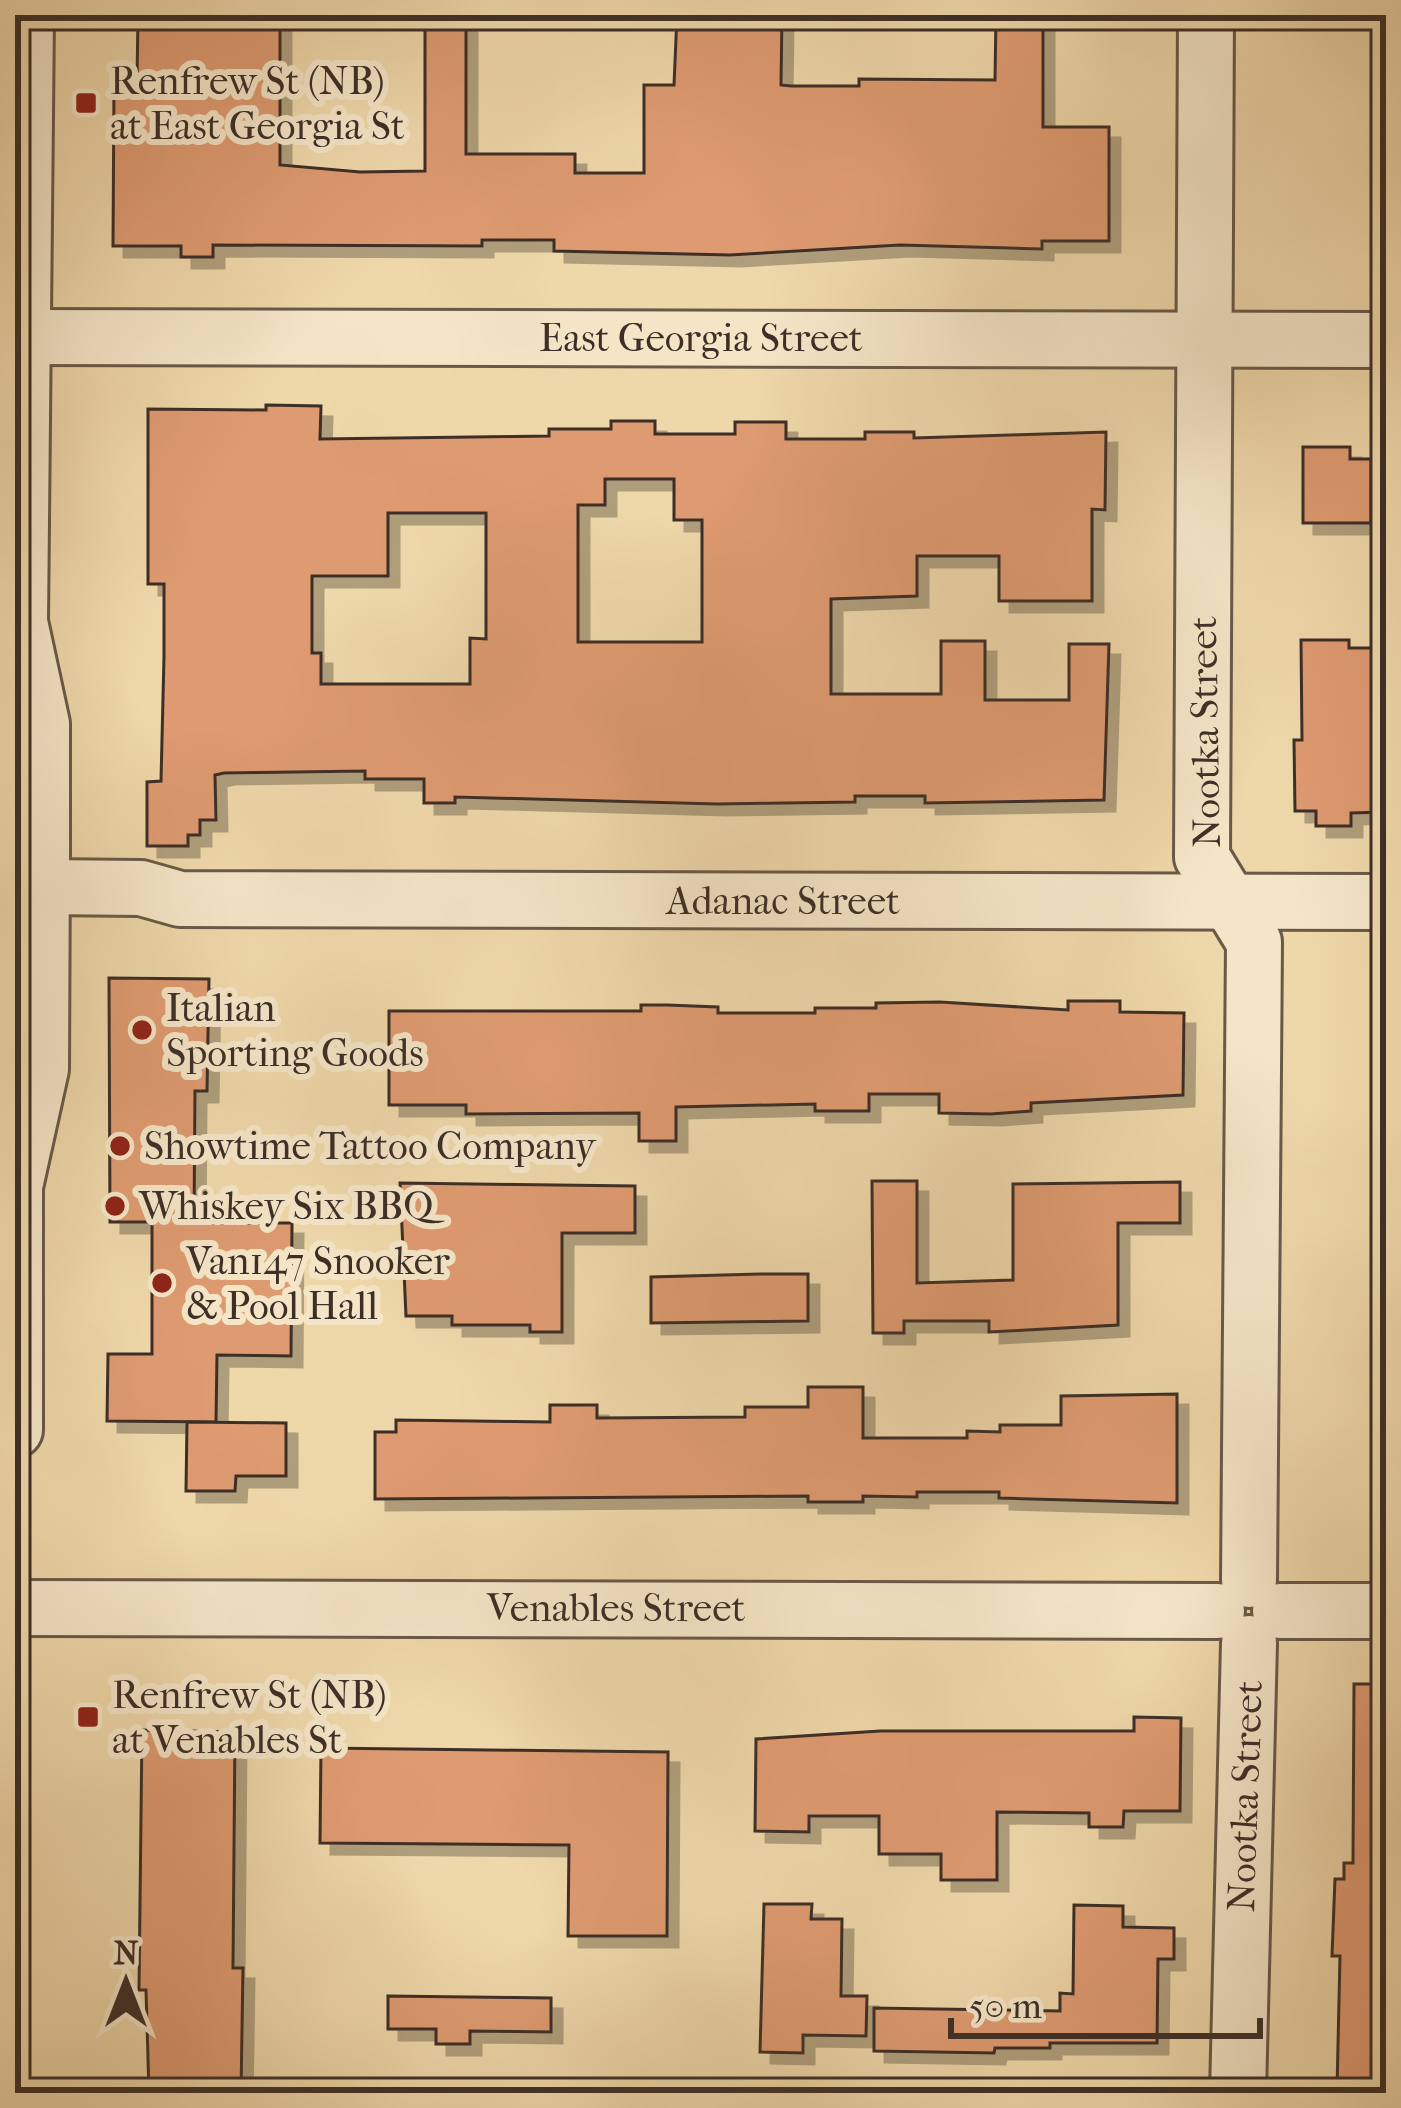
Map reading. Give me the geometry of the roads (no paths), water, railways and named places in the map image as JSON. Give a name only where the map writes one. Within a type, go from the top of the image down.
[{"type":"street","points":[[15,1430],[16,1178],[41,1069],[42,724],[17,632],[26,15]]},
{"type":"street","name":"Nootka Street","points":[[1205,15],[1202,857],[1254,942],[1249,1611],[1238,2093]]},
{"type":"street","name":"East Georgia Street","points":[[18,337],[1386,340]]},
{"type":"street","name":"Adanac Street","points":[[41,899],[141,887],[180,899],[1386,902]]},
{"type":"street","name":"Venables Street","points":[[15,1609],[1386,1611]]},
{"type":"place","name":"Renfrew St (NB) at East Georgia St","points":[[86,103]]},
{"type":"place","name":"Italian Sporting Goods","points":[[142,1030]]},
{"type":"place","name":"Showtime Tattoo Company","points":[[120,1146]]},
{"type":"place","name":"Whiskey Six BBQ","points":[[115,1206]]},
{"type":"place","name":"Van147 Snooker & Pool Hall","points":[[162,1283]]},
{"type":"place","name":"Renfrew St (NB) at Venables St","points":[[88,1717]]}]
